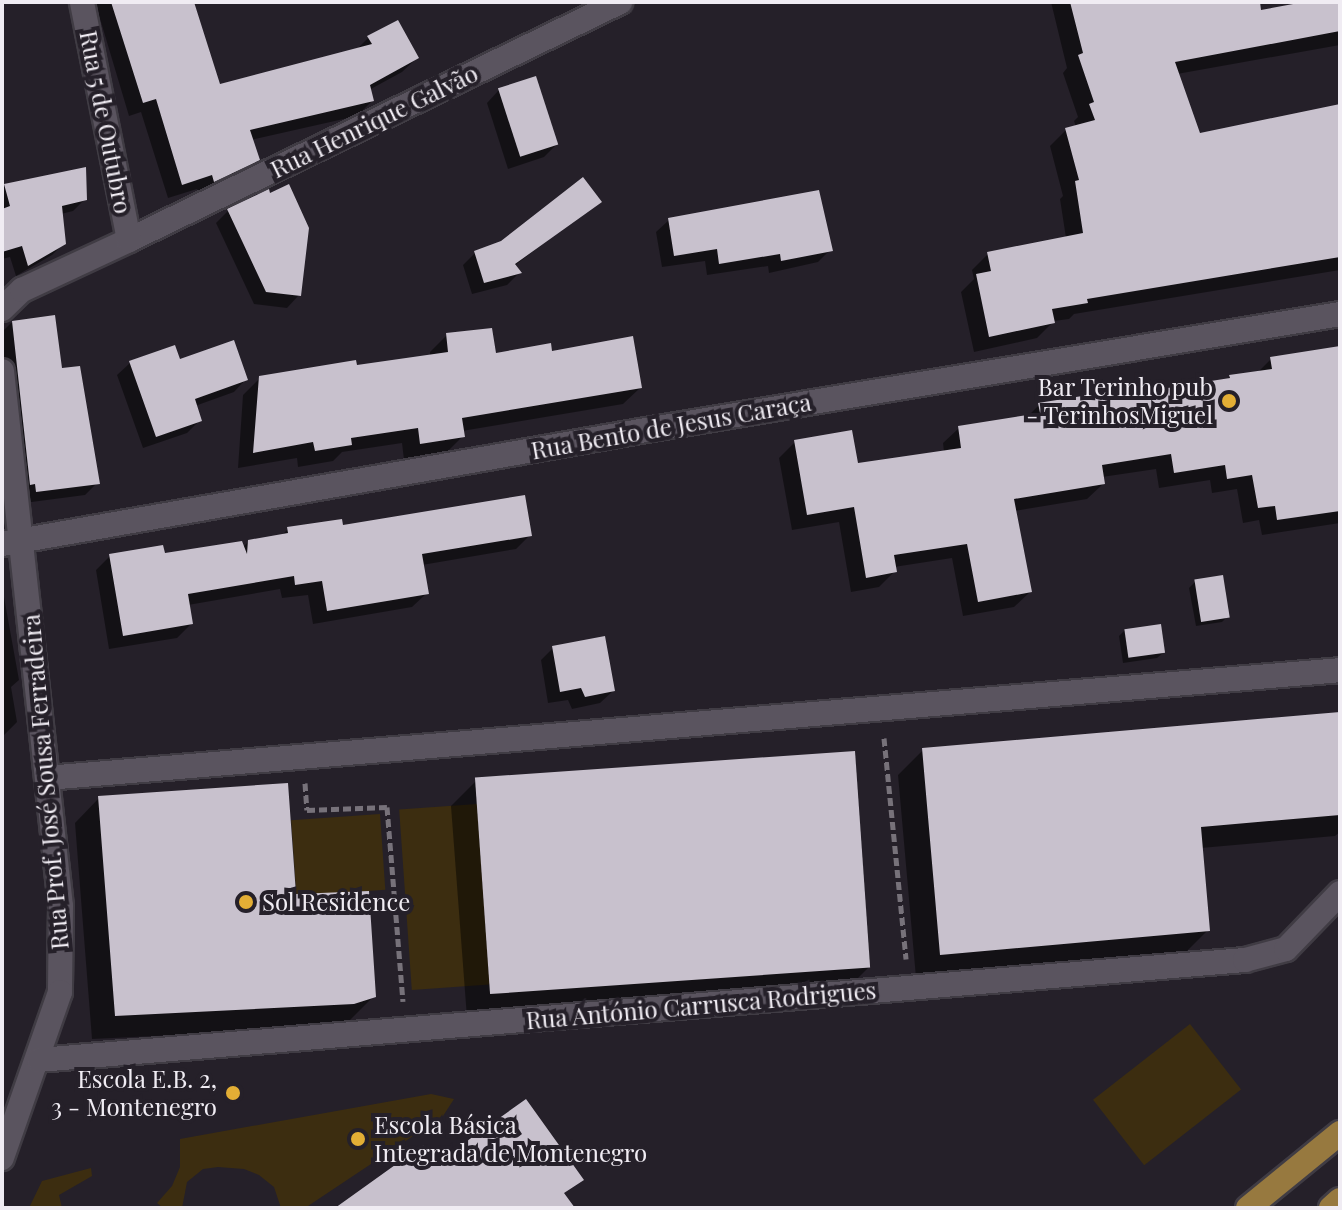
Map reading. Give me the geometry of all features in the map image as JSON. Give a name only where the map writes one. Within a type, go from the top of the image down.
[{"type":"main road","points":[[1248,1208],[1340,1133]]},
{"type":"main road","points":[[1331,1208],[1340,1200]]},
{"type":"street","name":"Rua 5 de Outubro","points":[[2,309],[22,290],[129,240],[82,2]]},
{"type":"street","name":"Rua Henrique Galvão","points":[[129,240],[620,2]]},
{"type":"street","name":"Rua Bento de Jesus Caraça","points":[[13,542],[640,431],[1340,314]]},
{"type":"street","points":[[2,371],[13,542]]},
{"type":"street","name":"Rua Prof. José Sousa Ferradeira","points":[[2,1158],[39,1060],[60,992],[61,906],[47,778],[13,542]]},
{"type":"street","points":[[47,778],[1340,670]]},
{"type":"street","name":"Rua António Carrusca Rodrigues","points":[[39,1060],[1245,960],[1286,949],[1340,893]]},
{"type":"path","points":[[881,708],[908,988]]},
{"type":"path","points":[[303,756],[307,810],[387,807],[405,1030]]},
{"type":"shaded area","points":[[477,804],[490,985],[412,990],[399,809]]},
{"type":"shaded area","points":[[380,814],[385,890],[297,896],[291,820]]},
{"type":"shaded area","points":[[1190,1024],[1241,1089],[1144,1165],[1093,1100]]},
{"type":"shaded area","points":[[431,1094],[454,1099],[443,1116],[305,1208],[281,1208],[274,1187],[259,1175],[244,1169],[218,1167],[203,1169],[187,1182],[182,1208],[163,1208],[157,1203],[172,1186],[180,1167],[180,1139]]},
{"type":"shaded area","points":[[91,1168],[92,1176],[59,1195],[62,1208],[29,1208],[42,1181]]},
{"type":"building","points":[[111,2],[194,2],[220,84],[372,44],[367,36],[398,20],[419,58],[370,85],[374,101],[250,130],[260,160],[214,182],[212,175],[182,185],[156,99],[143,103]]},
{"type":"building","points":[[1070,2],[1260,2],[1261,10],[1304,2],[1340,2],[1340,31],[1175,62],[1200,133],[1340,104],[1340,257],[1087,299],[1088,303],[1052,309],[1055,323],[989,337],[976,274],[991,271],[987,252],[1083,233],[1075,181],[1079,180],[1065,128],[1095,120],[1089,104],[1094,102],[1078,55],[1083,53]]},
{"type":"building","points":[[536,76],[558,144],[520,157],[498,88]]},
{"type":"building","points":[[86,167],[87,200],[62,206],[66,244],[28,266],[22,246],[2,252],[2,209],[10,206],[4,184]]},
{"type":"building","points":[[583,177],[602,202],[515,264],[522,273],[484,283],[474,251],[501,241]]},
{"type":"building","points":[[289,184],[309,228],[301,296],[266,292],[227,209],[269,189],[270,193]]},
{"type":"building","points":[[819,190],[833,251],[781,261],[780,254],[719,264],[717,249],[674,256],[668,218]]},
{"type":"building","points":[[55,315],[62,368],[80,366],[100,484],[36,492],[35,484],[30,485],[12,321]]},
{"type":"building","points":[[492,328],[496,353],[551,343],[552,351],[633,336],[642,388],[462,418],[465,437],[420,444],[418,428],[351,438],[352,445],[315,451],[313,442],[253,453],[259,376],[356,360],[357,365],[448,352],[446,333]]},
{"type":"building","points":[[234,340],[248,380],[195,399],[202,421],[156,437],[129,361],[175,345],[180,359]]},
{"type":"building","points":[[1340,346],[1340,511],[1277,520],[1275,506],[1258,508],[1252,475],[1227,479],[1225,465],[1174,473],[1171,454],[1102,465],[1105,484],[1014,499],[1032,592],[978,602],[967,544],[894,555],[897,572],[866,578],[854,507],[807,515],[794,440],[852,430],[858,463],[961,448],[958,426],[1040,413],[1038,403],[1095,394],[1096,399],[1230,378],[1229,375],[1272,369],[1270,357]]},
{"type":"building","points":[[525,495],[532,536],[422,554],[429,594],[327,611],[322,581],[295,585],[294,576],[188,594],[193,624],[123,636],[109,554],[163,545],[165,553],[242,541],[247,554],[248,540],[288,533],[287,527],[342,519],[343,525]]},
{"type":"building","points":[[1223,575],[1230,617],[1201,622],[1194,580]]},
{"type":"building","points":[[1161,624],[1165,653],[1128,658],[1124,629]]},
{"type":"building","points":[[605,636],[615,691],[585,697],[581,688],[560,692],[552,646]]},
{"type":"building","points":[[1340,712],[1340,815],[1201,827],[1210,931],[940,955],[922,748]]},
{"type":"building","points":[[855,751],[870,967],[490,994],[475,778]]},
{"type":"building","name":"Sol Residence","points":[[288,783],[296,894],[369,891],[376,997],[354,1004],[115,1016],[98,796]]},
{"type":"building","points":[[526,1099],[584,1180],[564,1193],[575,1208],[335,1208],[423,1145],[436,1163]]},
{"type":"place","name":"Bar Terinho pub - TerinhosMiguel","points":[[1229,401]]},
{"type":"place","name":"Sol Residence","points":[[246,902]]},
{"type":"place","name":"Escola E.B. 2, 3 - Montenegro","points":[[233,1093]]},
{"type":"place","name":"Escola Básica Integrada de Montenegro","points":[[358,1139]]}]
